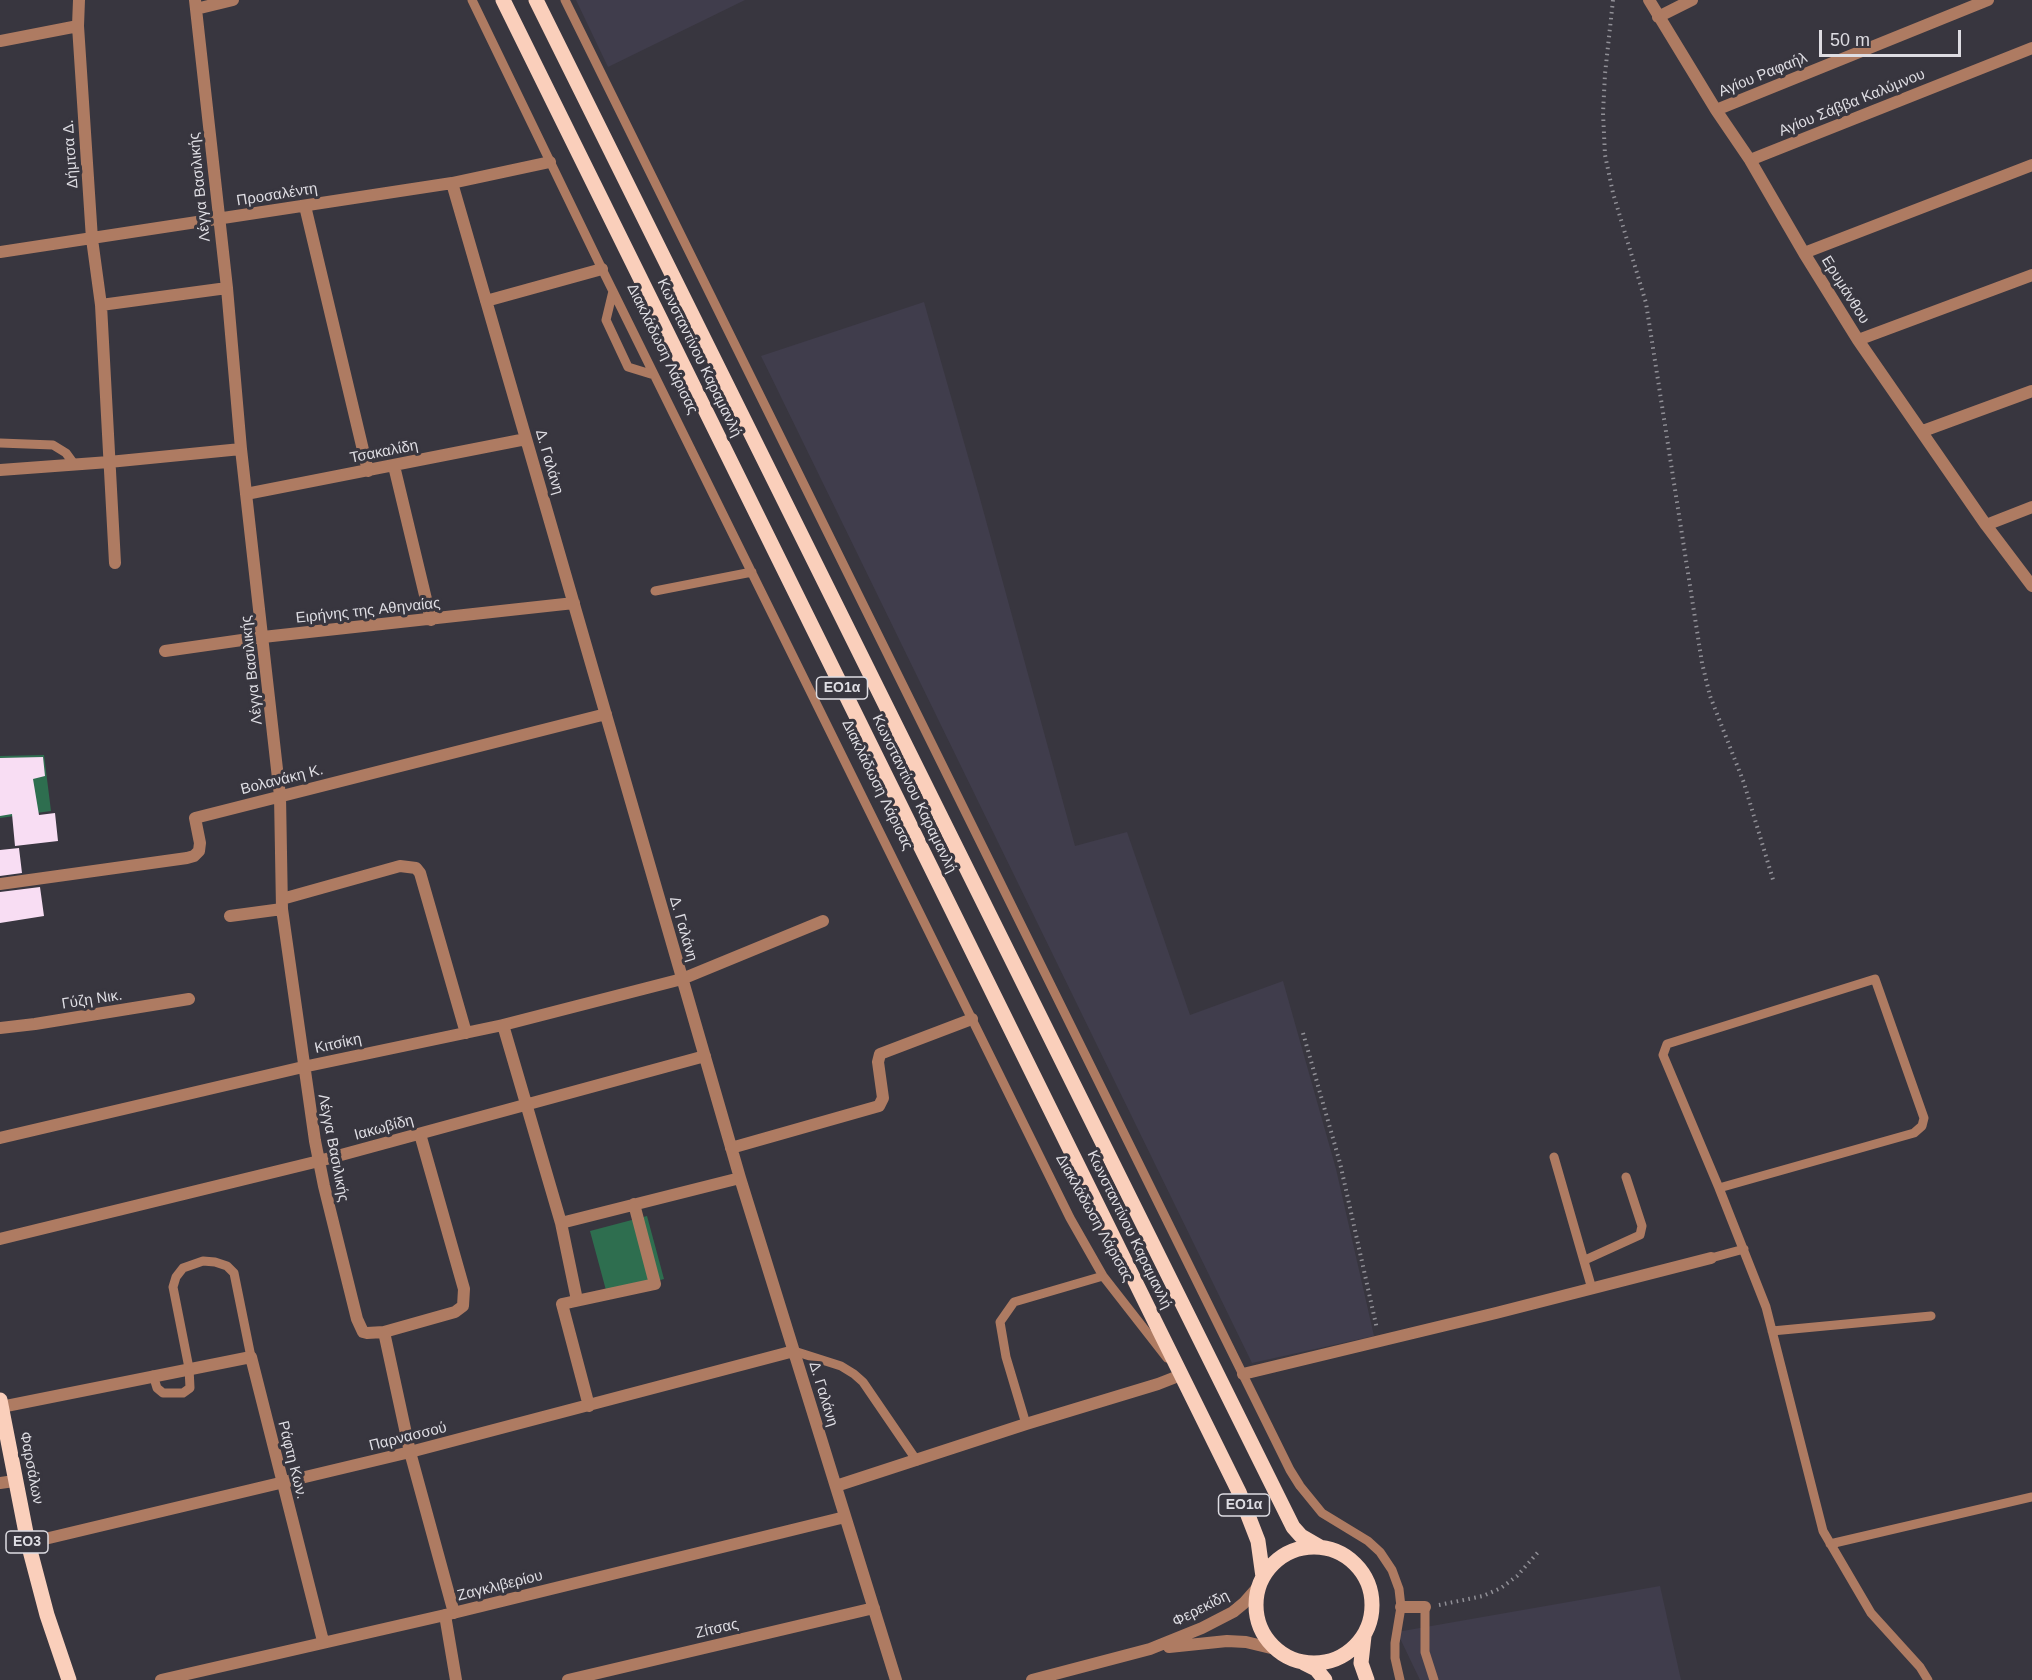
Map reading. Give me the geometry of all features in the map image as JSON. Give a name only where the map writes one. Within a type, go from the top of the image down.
[{"type":"main road","name":"Κωνσταντίνου Καραμανλή","points":[[502,0],[1251,1520],[1260,1550],[1261,1582]]},
{"type":"main road","name":"Κωνσταντίνου Καραμανλή","points":[[536,0],[1293,1527],[1301,1536],[1320,1547]]},
{"type":"main road","name":"Φαρσάλων","points":[[0,1404],[7,1482],[28,1543],[46,1615],[69,1680]]},
{"type":"main road","points":[[1261,1582],[1268,1569],[1283,1556],[1302,1548],[1320,1547]]},
{"type":"main road","name":"ΕΟ1α","points":[[1320,1547],[1345,1556],[1354,1563],[1367,1581],[1372,1602],[1361,1663],[1367,1680]]},
{"type":"main road","name":"ΕΟ1α","points":[[1261,1582],[1255,1605],[1259,1625],[1268,1642],[1275,1649]]},
{"type":"main road","points":[[1301,1662],[1321,1663],[1341,1657],[1350,1651],[1365,1634]]},
{"type":"main road","points":[[1275,1649],[1316,1670],[1325,1680]]},
{"type":"street","name":"Δήμτσα Δ.","points":[[79,0],[78,26],[92,239],[101,306],[114,563]]},
{"type":"street","points":[[196,4],[233,0]]},
{"type":"street","name":"Ερυμάνθου","points":[[1648,0],[1750,160],[1858,340],[1986,525],[2032,586]]},
{"type":"street","points":[[1658,17],[1692,0]]},
{"type":"street","name":"Αγίου Ραφαήλ","points":[[1716,110],[1965,5],[1988,0]]},
{"type":"street","name":"Λέγγα Βασιλικής","points":[[196,4],[227,288],[241,448],[280,796],[282,904],[303,1067],[319,1161],[357,1319],[363,1332],[372,1334],[384,1332]]},
{"type":"street","points":[[0,41],[78,26]]},
{"type":"street","name":"Αγίου Σάββα Καλύμνου","points":[[1750,160],[2032,48]]},
{"type":"street","name":"Προσαλέντη","points":[[0,252],[452,183],[550,162]]},
{"type":"street","points":[[1804,253],[2032,165]]},
{"type":"street","name":"Δ. Γαλάνη","points":[[452,183],[731,1148],[896,1680]]},
{"type":"street","points":[[305,206],[368,471]]},
{"type":"street","points":[[486,301],[602,269]]},
{"type":"street","points":[[1858,340],[2032,275]]},
{"type":"street","points":[[101,306],[227,288]]},
{"type":"street","points":[[1923,431],[2032,391]]},
{"type":"street","name":"Τσακαλίδη","points":[[246,494],[526,439]]},
{"type":"street","points":[[0,470],[109,462],[241,448]]},
{"type":"street","points":[[394,466],[431,620]]},
{"type":"street","points":[[1986,525],[2032,507]]},
{"type":"street","name":"Ειρήνης της Αθηναίας","points":[[165,651],[263,637],[574,603]]},
{"type":"street","name":"Βολανάκη Κ.","points":[[0,884],[194,856],[199,851],[200,843],[192,818],[606,714]]},
{"type":"street","points":[[230,916],[282,904],[400,866],[416,868],[420,873],[466,1033]]},
{"type":"street","name":"Κιτσίκη","points":[[0,1138],[303,1067],[503,1025],[682,979],[823,921]]},
{"type":"street","name":"Γύζη Νικ.","points":[[0,1028],[189,999]]},
{"type":"street","points":[[731,1148],[879,1106],[883,1098],[878,1062],[880,1054],[972,1019]]},
{"type":"street","points":[[503,1025],[561,1223],[577,1300]]},
{"type":"street","name":"Ιακωβίδη","points":[[0,1239],[319,1161],[705,1056]]},
{"type":"street","points":[[420,1134],[464,1289],[464,1306],[454,1312],[384,1332],[449,1614],[456,1680]]},
{"type":"street","points":[[561,1223],[740,1178]]},
{"type":"street","points":[[589,1406],[562,1304],[655,1284],[634,1204]]},
{"type":"street","points":[[1243,1374],[1710,1258]]},
{"type":"street","name":"Παρνασσού","points":[[28,1543],[283,1484],[794,1351]]},
{"type":"street","points":[[0,1404],[251,1357]]},
{"type":"street","name":"Ράφτη Κων.","points":[[251,1357],[323,1641]]},
{"type":"street","points":[[836,1486],[1158,1384],[1180,1375]]},
{"type":"street","name":"Ζαγκλιβερίου","points":[[161,1680],[323,1641],[449,1614],[845,1517]]},
{"type":"street","name":"Φερεκίδη","points":[[1032,1680],[1150,1649],[1202,1628],[1233,1612],[1244,1603],[1261,1582]]},
{"type":"street","points":[[1401,1607],[1425,1607]]},
{"type":"street","name":"Ζίτσας","points":[[568,1680],[874,1608]]},
{"type":"street","name":"Φερεκίδη","points":[[1150,1649],[1227,1641],[1246,1642],[1275,1649]]},
{"type":"lane","name":"Διακλάδωση Λάρισας","points":[[472,0],[654,375],[1070,1218],[1103,1276],[1180,1375]]},
{"type":"lane","points":[[565,0],[1300,1486],[1322,1513],[1354,1531],[1380,1552],[1392,1570],[1399,1589],[1401,1607],[1395,1643],[1395,1658],[1400,1680]]},
{"type":"lane","points":[[613,291],[606,320],[628,367],[654,375]]},
{"type":"lane","points":[[0,443],[53,446],[66,453],[74,464]]},
{"type":"lane","points":[[655,591],[752,572]]},
{"type":"lane","points":[[1719,1188],[1914,1133],[1922,1126],[1924,1118],[1875,979],[1666,1044],[1663,1055],[1766,1307],[1823,1531],[1871,1613],[1920,1667],[1928,1680]]},
{"type":"lane","points":[[1554,1157],[1592,1289]]},
{"type":"lane","points":[[1585,1260],[1640,1235],[1642,1226],[1626,1177]]},
{"type":"lane","points":[[1710,1258],[1744,1249]]},
{"type":"lane","name":"Ράφτη Κων.","points":[[189,1368],[173,1287],[176,1277],[183,1268],[202,1261],[227,1266],[234,1273],[251,1357]]},
{"type":"lane","points":[[1026,1424],[1006,1357],[1000,1322],[1014,1302],[1103,1276]]},
{"type":"lane","points":[[1772,1331],[1931,1316]]},
{"type":"lane","points":[[794,1351],[841,1366],[855,1374],[863,1382],[917,1461]]},
{"type":"lane","points":[[153,1375],[157,1388],[163,1394],[183,1393],[190,1388],[189,1368]]},
{"type":"lane","points":[[1830,1544],[2032,1497]]},
{"type":"lane","points":[[1425,1607],[1425,1652],[1434,1680]]},
{"type":"path","points":[[1613,0],[1605,74],[1603,113],[1605,155],[1613,193],[1646,303],[1702,663],[1710,696],[1744,783],[1774,883]]},
{"type":"path","points":[[1303,1033],[1340,1163],[1380,1341]]},
{"type":"path","points":[[1425,1607],[1483,1596],[1501,1588],[1517,1576],[1540,1550]]},
{"type":"shaded area","points":[[576,0],[745,0],[608,67]]},
{"type":"shaded area","points":[[924,302],[1075,846],[1127,832],[1190,1015],[1283,981],[1336,1169],[1374,1336],[1252,1363],[761,356]]},
{"type":"shaded area","points":[[1660,1586],[1681,1680],[1420,1680],[1397,1632]]},
{"type":"green space","points":[[44,755],[51,811],[0,818],[0,756]]},
{"type":"green space","points":[[647,1216],[664,1279],[607,1294],[590,1231]]},
{"type":"building","points":[[43,757],[45,776],[33,779],[39,815],[55,813],[58,841],[15,846],[12,814],[0,816],[0,758]]},
{"type":"building","points":[[19,848],[22,873],[0,876],[0,850]]},
{"type":"building","points":[[40,887],[44,916],[0,923],[0,892]]}]
